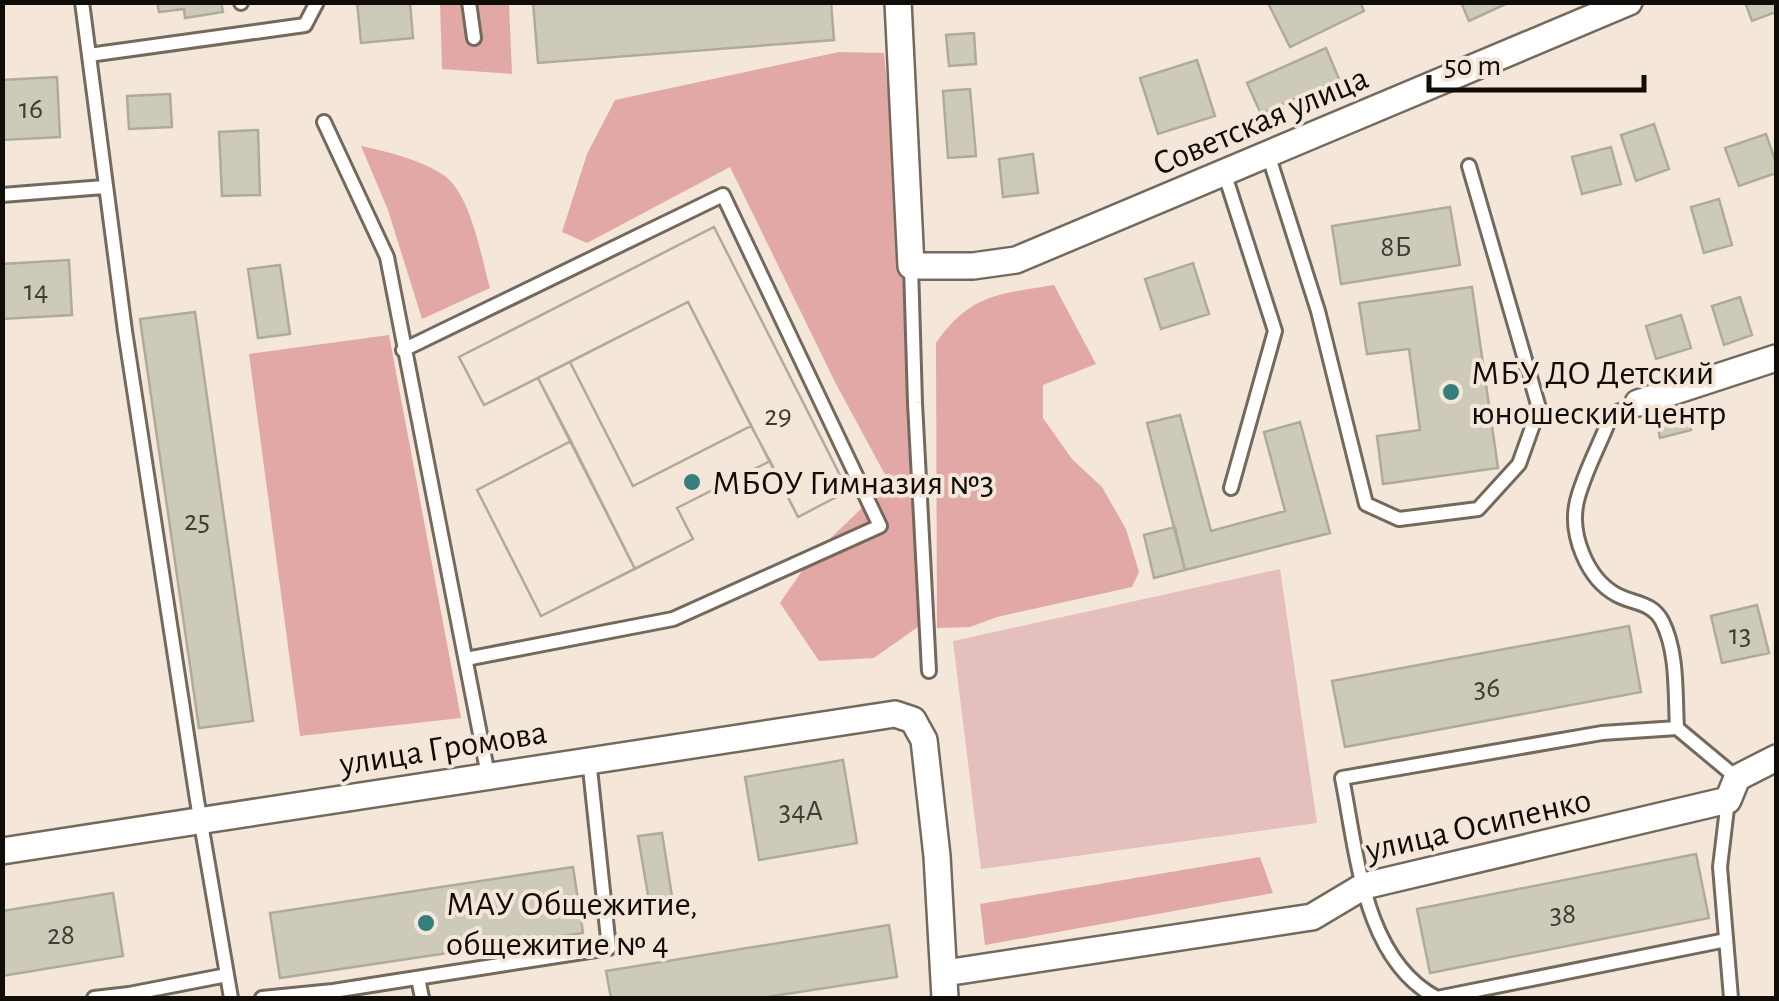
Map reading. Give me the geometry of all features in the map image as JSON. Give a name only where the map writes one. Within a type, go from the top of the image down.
[{"type":"street","points":[[898,2],[911,266]]},
{"type":"street","name":"Советская улица","points":[[911,266],[973,266],[1016,260],[1629,2]]},
{"type":"street","points":[[1638,403],[1776,358]]},
{"type":"street","name":"улица Громова","points":[[2,851],[895,714],[913,720],[924,740],[937,856],[943,992]]},
{"type":"street","name":"улица Осипенко","points":[[943,992],[1312,917],[1364,886],[1732,789],[1776,758]]},
{"type":"lane","points":[[82,2],[104,187],[200,822],[231,998]]},
{"type":"lane","points":[[89,55],[305,26],[317,2]]},
{"type":"lane","points":[[469,2],[474,38]]},
{"type":"lane","points":[[324,122],[387,257],[488,776]]},
{"type":"lane","points":[[1268,154],[1318,311],[1366,504],[1399,519],[1478,508],[1518,464],[1539,408],[1468,166]]},
{"type":"lane","points":[[1225,175],[1275,331],[1231,488]]},
{"type":"lane","points":[[2,196],[104,187]]},
{"type":"lane","points":[[403,350],[723,196],[880,526],[674,618],[466,660]]},
{"type":"lane","points":[[911,266],[929,671]]},
{"type":"lane","points":[[1638,403],[1611,415],[1576,503],[1581,553],[1600,580],[1616,594],[1650,606],[1661,619],[1675,676],[1676,728],[1732,789],[1720,867],[1731,998]]},
{"type":"lane","points":[[1676,728],[1602,733],[1342,778],[1364,886],[1385,946],[1415,986],[1437,998],[1726,940]]},
{"type":"lane","points":[[262,998],[334,995],[610,948],[589,759]]},
{"type":"lane","points":[[94,998],[130,996],[227,975]]},
{"type":"lane","points":[[418,978],[422,998]]},
{"type":"shaded area","points":[[440,3],[509,3],[512,74],[442,69]]},
{"type":"shaded area","points":[[839,52],[884,53],[900,221],[922,624],[874,658],[819,661],[780,603],[813,555],[889,482],[836,384],[730,167],[587,243],[562,232],[587,154],[615,100]]},
{"type":"shaded area","points":[[361,146],[423,164],[452,183],[474,226],[490,288],[422,319],[388,210]]},
{"type":"shaded area","points":[[1054,285],[1096,364],[1043,385],[1043,418],[1072,459],[1102,487],[1126,529],[1139,572],[1132,587],[997,617],[970,627],[937,628],[936,343],[974,305],[1001,294]]},
{"type":"shaded area","points":[[389,335],[461,718],[300,736],[249,354]]},
{"type":"shaded area","points":[[1280,569],[1317,823],[981,869],[953,641]]},
{"type":"shaded area","points":[[1260,857],[1273,893],[985,945],[980,904]]},
{"type":"building","points":[[157,2],[221,2],[223,12],[185,18],[184,9],[159,12]]},
{"type":"building","points":[[357,2],[410,2],[413,38],[361,43]]},
{"type":"building","points":[[533,2],[831,2],[834,40],[538,63]]},
{"type":"building","points":[[1360,2],[1364,11],[1290,47],[1269,5]]},
{"type":"building","points":[[1461,2],[1510,2],[1469,21]]},
{"type":"building","points":[[1745,2],[1776,2],[1776,12],[1752,21]]},
{"type":"building","points":[[974,33],[976,64],[949,66],[946,35]]},
{"type":"building","points":[[1326,48],[1339,79],[1261,114],[1247,83]]},
{"type":"building","points":[[1197,60],[1215,116],[1158,134],[1140,78]]},
{"type":"building","points":[[57,77],[60,137],[2,140],[2,80]]},
{"type":"building","points":[[970,89],[976,156],[948,158],[943,91]]},
{"type":"building","points":[[170,94],[172,127],[129,129],[127,96]]},
{"type":"building","points":[[1654,124],[1669,169],[1636,181],[1621,135]]},
{"type":"building","points":[[258,130],[260,195],[222,196],[219,132]]},
{"type":"building","points":[[1766,134],[1776,173],[1739,186],[1725,148]]},
{"type":"building","points":[[1611,147],[1621,184],[1582,194],[1572,157]]},
{"type":"building","points":[[1033,154],[1038,193],[1003,197],[999,159]]},
{"type":"building","points":[[1719,199],[1732,245],[1704,253],[1691,207]]},
{"type":"building","points":[[1450,207],[1460,265],[1341,284],[1332,226]]},
{"type":"building","points":[[714,227],[848,491],[798,517],[770,461],[677,508],[693,539],[541,616],[477,490],[571,441],[538,378],[484,405],[459,357]],"holes":[[[688,302],[751,426],[633,486],[570,362]]]},
{"type":"building","name":"МБОУ Гимназия №3","points":[[714,227],[848,491],[798,517],[688,302],[484,405],[459,357]]},
{"type":"building","points":[[69,260],[72,315],[2,319],[2,264]]},
{"type":"building","points":[[1193,263],[1209,314],[1161,329],[1145,279]]},
{"type":"building","points":[[280,265],[290,334],[258,338],[248,269]]},
{"type":"building","name":"МБУ ДО Детский юношеский центр","points":[[1472,287],[1498,468],[1383,484],[1377,436],[1420,430],[1409,349],[1367,354],[1359,303]]},
{"type":"building","points":[[1740,297],[1752,335],[1724,345],[1712,306]]},
{"type":"building","points":[[195,312],[253,721],[199,728],[140,319]]},
{"type":"building","points":[[1681,315],[1691,348],[1656,359],[1646,326]]},
{"type":"building","points":[[570,362],[633,486],[751,426],[770,461],[677,508],[693,539],[635,569],[538,378]]},
{"type":"building","points":[[1685,406],[1691,430],[1660,438],[1655,414]]},
{"type":"building","points":[[1180,415],[1211,531],[1285,511],[1264,432],[1300,422],[1330,533],[1185,570],[1147,423]]},
{"type":"building","points":[[571,441],[635,569],[541,616],[477,490]]},
{"type":"building","points":[[1175,527],[1185,570],[1154,578],[1144,535]]},
{"type":"building","points":[[1757,605],[1769,653],[1722,663],[1711,616]]},
{"type":"building","points":[[1629,626],[1641,692],[1345,747],[1332,681]]},
{"type":"building","points":[[843,760],[857,843],[759,860],[745,777]]},
{"type":"building","points":[[662,833],[674,909],[651,913],[638,836]]},
{"type":"building","points":[[1696,854],[1709,918],[1430,973],[1417,909]]},
{"type":"building","name":"МАУ Общежитие, общежитие № 4","points":[[573,867],[583,933],[280,978],[270,913]]},
{"type":"building","points":[[113,893],[123,956],[2,976],[2,911]]},
{"type":"building","points":[[889,925],[897,977],[761,998],[611,998],[606,971]]},
{"type":"place","name":"МБУ ДО Детский юношеский центр","points":[[1451,392]]},
{"type":"place","name":"МБОУ Гимназия №3","points":[[692,482]]},
{"type":"place","name":"МАУ Общежитие, общежитие № 4","points":[[426,923]]}]
